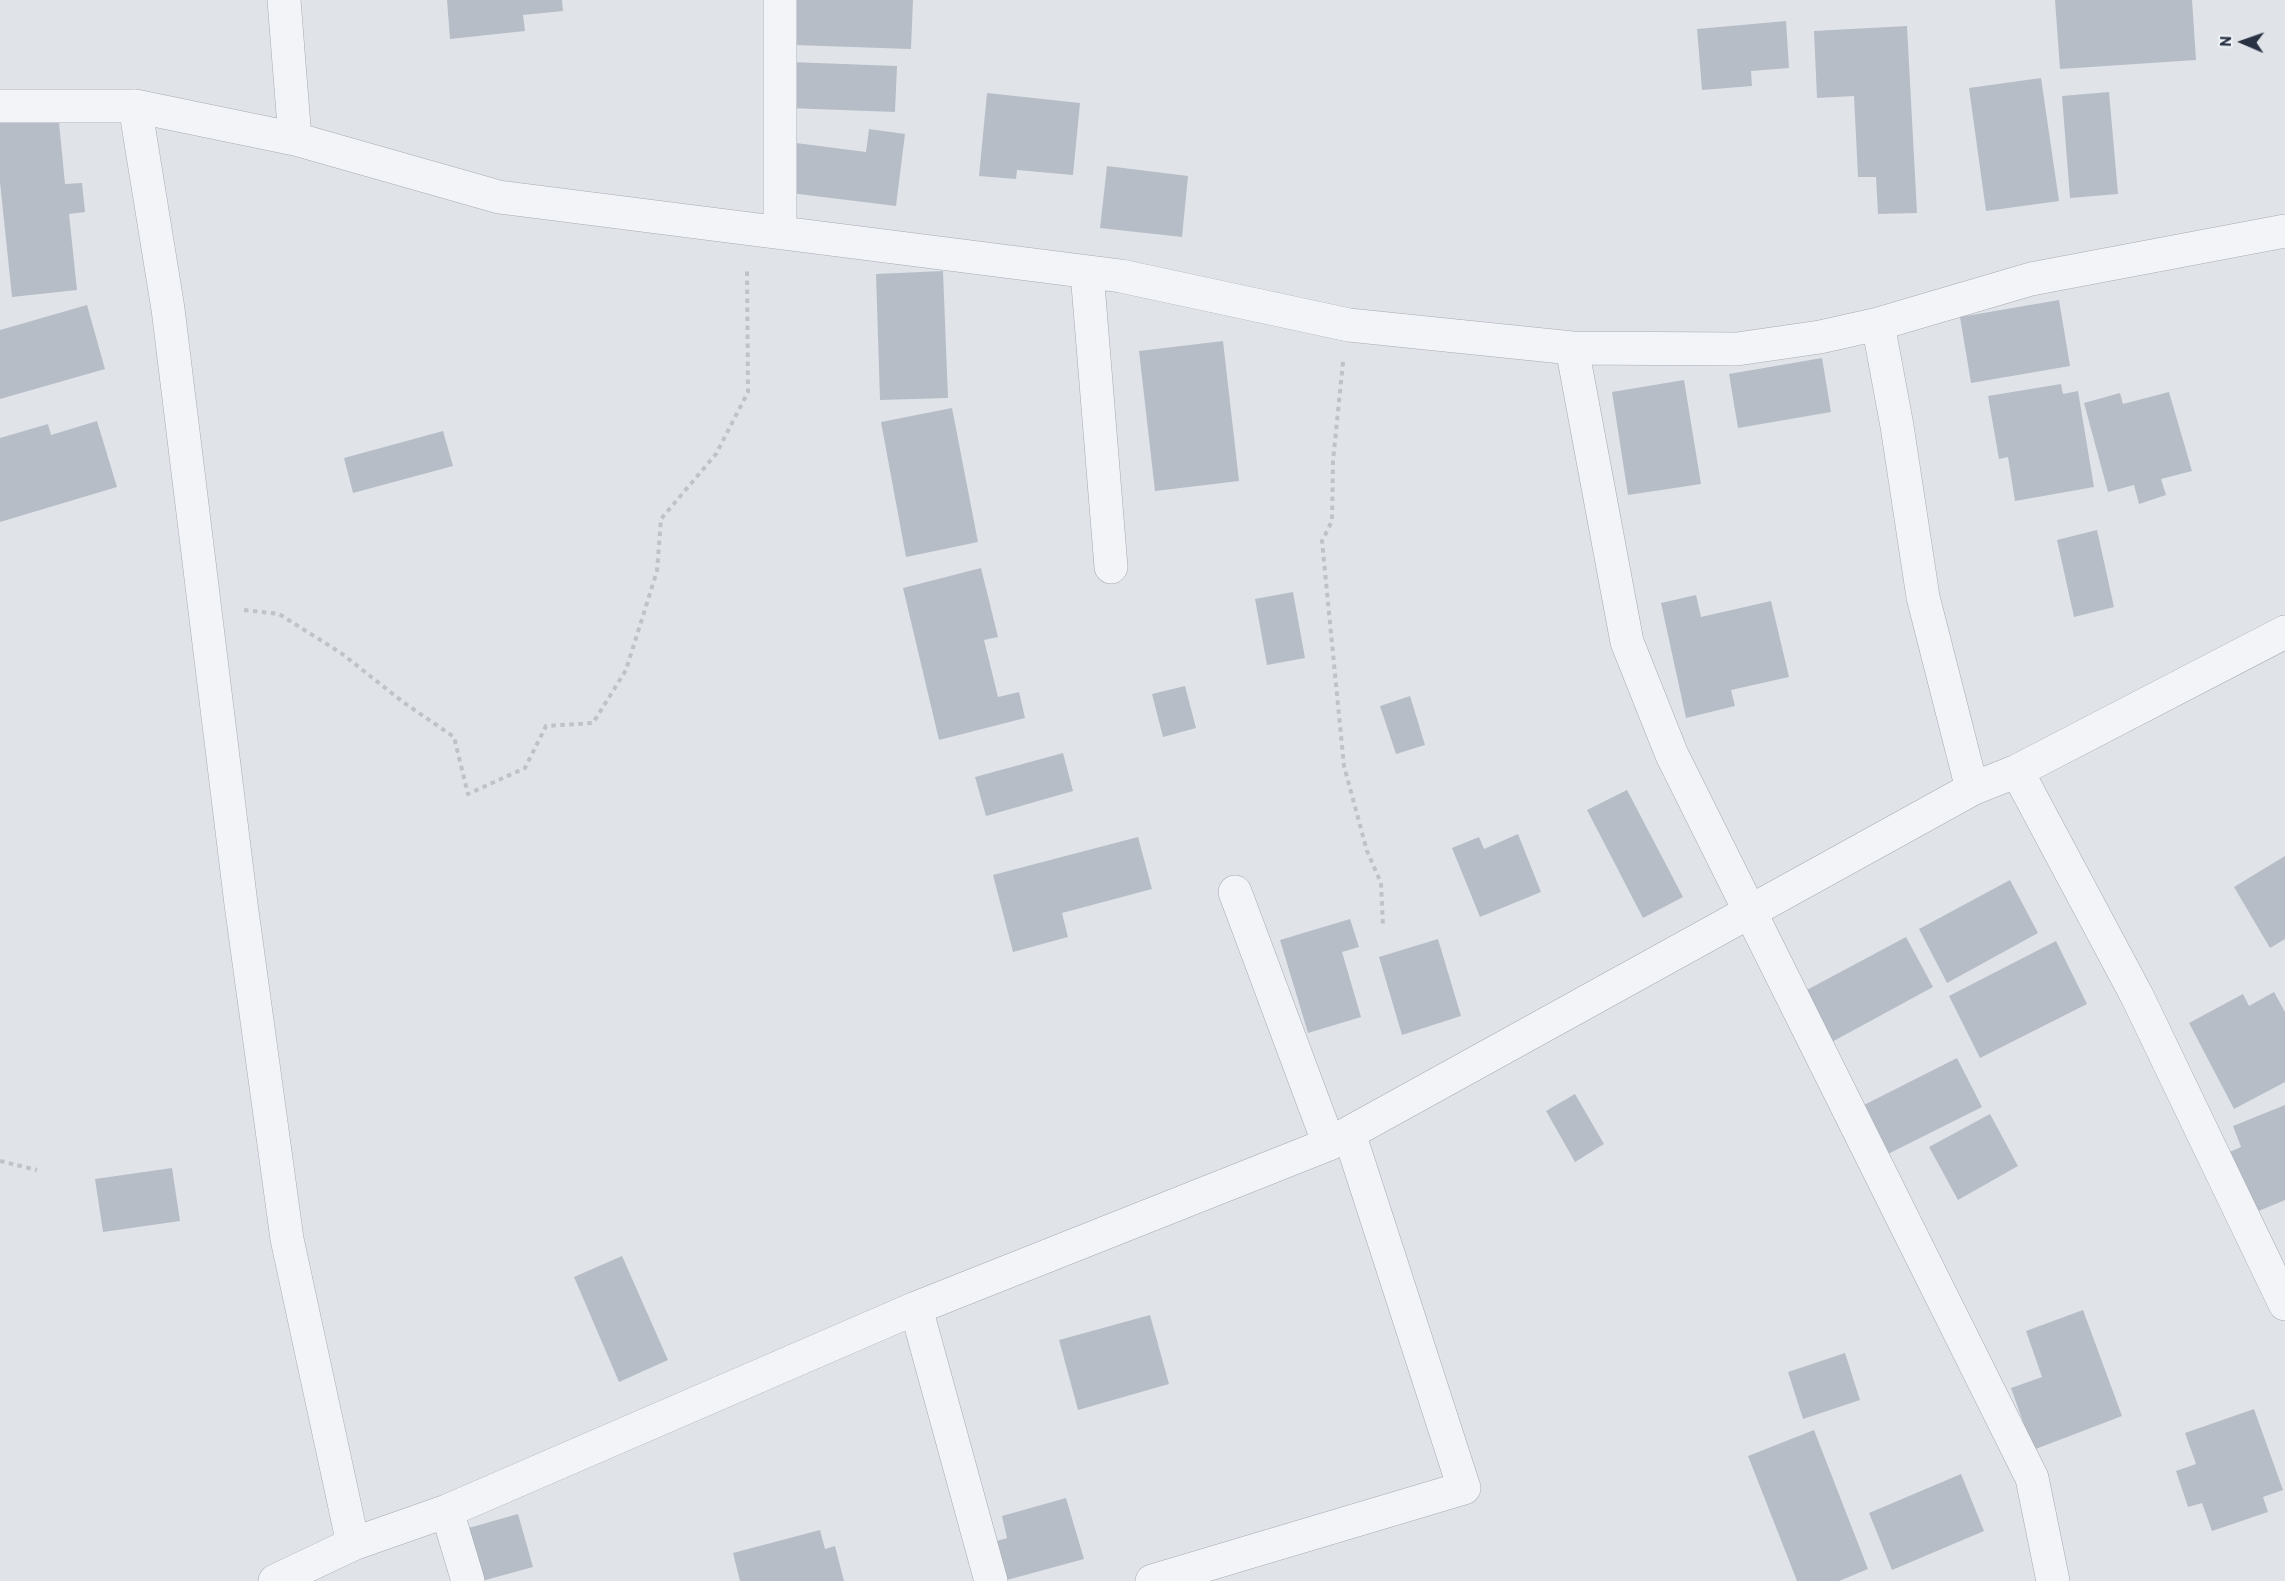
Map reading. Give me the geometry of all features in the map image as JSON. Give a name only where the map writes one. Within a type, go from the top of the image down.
[{"type":"street","points":[[284,0],[295,139]]},
{"type":"street","points":[[780,0],[780,232]]},
{"type":"street","points":[[0,106],[135,106],[295,139],[499,197],[1120,276],[1349,325],[1572,348],[1737,349],[1820,337],[1878,324],[2031,279],[2285,231]]},
{"type":"street","points":[[135,106],[168,309],[242,904],[287,1239],[353,1544]]},
{"type":"street","points":[[1087,272],[1111,567]]},
{"type":"street","points":[[1878,324],[1897,426],[1923,597],[1972,789]]},
{"type":"street","points":[[1572,348],[1627,642],[1672,755],[2032,1478],[2053,1581]]},
{"type":"street","points":[[275,1581],[353,1544],[447,1511],[916,1308],[1339,1139],[1972,789],[2017,771],[2285,632]]},
{"type":"street","points":[[2017,771],[2137,996],[2285,1304]]},
{"type":"street","points":[[1152,1581],[1464,1488],[1339,1139],[1235,892]]},
{"type":"street","points":[[916,1308],[991,1581]]},
{"type":"street","points":[[447,1511],[468,1581]]},
{"type":"path","points":[[205,606],[279,614],[341,653],[403,702],[454,737],[468,794],[525,768],[546,726],[593,723],[626,669],[657,571],[662,519],[716,454],[748,392],[747,260]]},
{"type":"path","points":[[1349,325],[1339,392],[1333,461],[1332,521],[1322,541],[1344,766],[1367,851],[1381,883],[1383,926]]},
{"type":"path","points":[[0,1161],[37,1170]]},
{"type":"building","points":[[447,0],[562,0],[563,11],[523,15],[525,31],[450,39]]},
{"type":"building","points":[[794,0],[913,0],[911,49],[793,45]]},
{"type":"building","points":[[2055,0],[2192,0],[2196,60],[2060,69]]},
{"type":"building","points":[[1786,21],[1789,68],[1751,71],[1752,86],[1702,90],[1697,29]]},
{"type":"building","points":[[1907,26],[1917,213],[1878,214],[1876,177],[1858,177],[1854,96],[1817,98],[1814,31]]},
{"type":"building","points":[[790,62],[897,66],[895,112],[788,108]]},
{"type":"building","points":[[2041,78],[2059,201],[1986,211],[1969,88]]},
{"type":"building","points":[[2109,92],[2118,194],[2070,198],[2062,96]]},
{"type":"building","points":[[987,93],[1080,103],[1073,175],[1017,170],[1016,179],[979,176]]},
{"type":"building","points":[[58,112],[65,184],[82,183],[85,212],[69,214],[77,290],[12,297],[0,182],[0,118]]},
{"type":"building","points":[[869,129],[905,134],[896,206],[790,193],[796,143],[866,152]]},
{"type":"building","points":[[1107,166],[1188,176],[1182,237],[1100,228]]},
{"type":"building","points":[[943,271],[948,398],[880,400],[876,274]]},
{"type":"building","points":[[2059,300],[2070,366],[1971,383],[1960,317]]},
{"type":"building","points":[[87,305],[105,369],[0,399],[0,330]]},
{"type":"building","points":[[1223,341],[1239,481],[1155,491],[1139,351]]},
{"type":"building","points":[[1822,358],[1831,412],[1738,428],[1729,374]]},
{"type":"building","points":[[1684,380],[1701,484],[1628,495],[1612,392]]},
{"type":"building","points":[[2061,384],[2063,394],[2078,391],[2094,487],[2015,501],[2008,457],[1999,459],[1988,396]]},
{"type":"building","points":[[2169,392],[2192,471],[2161,479],[2166,495],[2139,504],[2134,485],[2108,492],[2084,403],[2120,393],[2123,404]]},
{"type":"building","points":[[952,408],[978,542],[906,557],[881,422]]},
{"type":"building","points":[[97,421],[117,487],[0,522],[0,438],[48,424],[51,435]]},
{"type":"building","points":[[443,431],[453,466],[353,493],[344,458]]},
{"type":"building","points":[[2097,530],[2114,607],[2074,617],[2057,540]]},
{"type":"building","points":[[981,568],[998,637],[984,640],[998,697],[1019,692],[1025,718],[939,740],[903,588]]},
{"type":"building","points":[[1293,592],[1305,658],[1267,665],[1255,599]]},
{"type":"building","points":[[1696,595],[1701,617],[1771,601],[1789,677],[1731,690],[1735,706],[1686,718],[1661,603]]},
{"type":"building","points":[[1185,686],[1196,728],[1163,737],[1152,694]]},
{"type":"building","points":[[1410,696],[1425,745],[1396,754],[1380,706]]},
{"type":"building","points":[[1063,753],[1073,791],[986,816],[975,777]]},
{"type":"building","points":[[1627,790],[1683,897],[1643,918],[1587,810]]},
{"type":"building","points":[[1518,834],[1541,892],[1480,917],[1452,848],[1479,837],[1484,849]]},
{"type":"building","points":[[1138,837],[1152,889],[1062,913],[1068,937],[1013,952],[993,875]]},
{"type":"building","points":[[2285,856],[2285,939],[2270,948],[2234,887]]},
{"type":"building","points":[[2010,880],[2038,933],[1947,983],[1919,929]]},
{"type":"building","points":[[1350,919],[1359,947],[1342,952],[1361,1017],[1308,1033],[1280,940]]},
{"type":"building","points":[[1906,937],[1933,987],[1830,1043],[1803,992]]},
{"type":"building","points":[[1438,939],[1461,1016],[1402,1035],[1379,957]]},
{"type":"building","points":[[2056,941],[2087,1004],[1980,1058],[1949,996]]},
{"type":"building","points":[[2274,992],[2285,1012],[2285,1082],[2234,1109],[2189,1023],[2243,994],[2249,1006]]},
{"type":"building","points":[[1957,1058],[1982,1107],[1886,1155],[1862,1106]]},
{"type":"building","points":[[1575,1094],[1604,1144],[1575,1162],[1546,1111]]},
{"type":"building","points":[[2285,1105],[2285,1200],[2249,1215],[2225,1154],[2241,1147],[2233,1126]]},
{"type":"building","points":[[1990,1114],[2018,1166],[1958,1200],[1929,1147]]},
{"type":"building","points":[[172,1168],[180,1221],[103,1232],[95,1179]]},
{"type":"building","points":[[622,1256],[668,1360],[619,1382],[574,1277]]},
{"type":"building","points":[[2083,1310],[2122,1416],[2033,1450],[2011,1388],[2042,1377],[2026,1331]]},
{"type":"building","points":[[1150,1315],[1169,1384],[1078,1410],[1059,1340]]},
{"type":"building","points":[[1845,1353],[1860,1400],[1803,1419],[1788,1372]]},
{"type":"building","points":[[2254,1409],[2283,1490],[2263,1497],[2268,1512],[2212,1531],[2202,1503],[2188,1507],[2176,1471],[2196,1464],[2185,1433]]},
{"type":"building","points":[[1814,1430],[1868,1569],[1839,1581],[1797,1581],[1748,1456]]},
{"type":"building","points":[[1961,1474],[1984,1531],[1892,1570],[1869,1513]]},
{"type":"building","points":[[1066,1498],[1084,1559],[1007,1580],[997,1541],[1007,1538],[1002,1516]]},
{"type":"building","points":[[518,1514],[533,1567],[482,1581],[465,1529]]},
{"type":"building","points":[[820,1530],[825,1549],[835,1546],[844,1581],[740,1581],[733,1553]]}]
